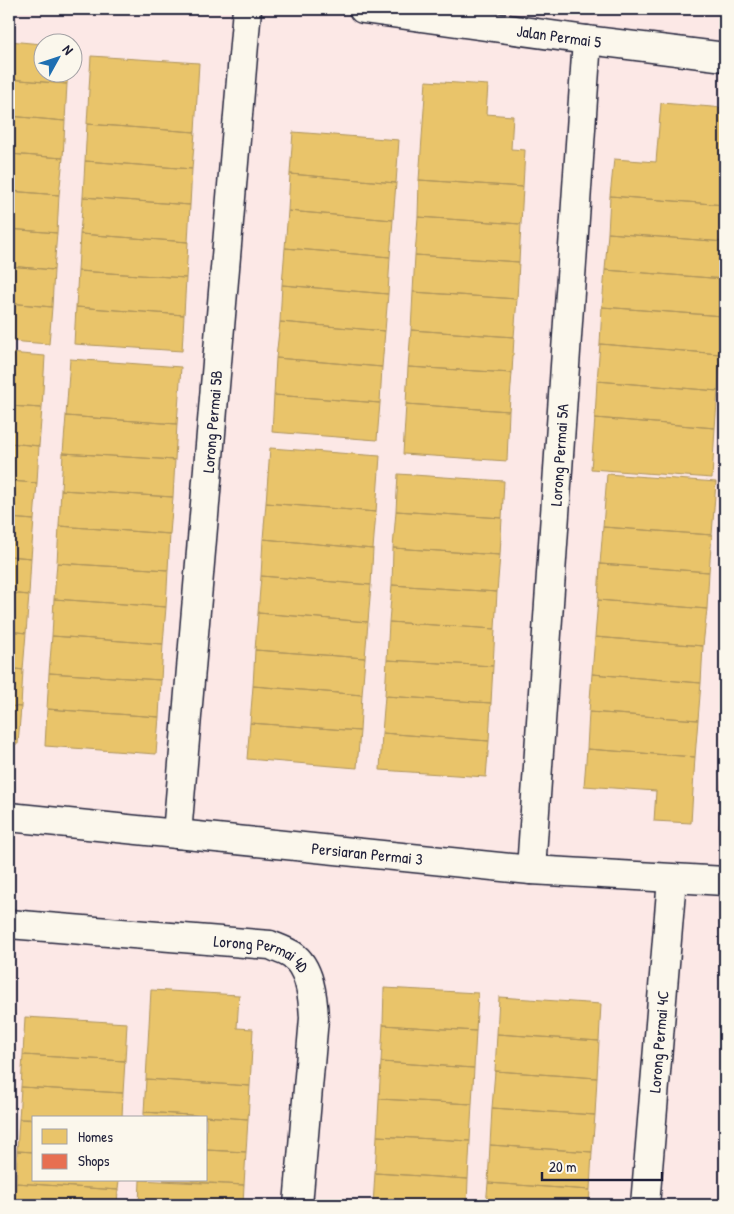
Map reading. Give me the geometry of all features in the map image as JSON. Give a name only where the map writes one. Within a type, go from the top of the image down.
[{"type":"street","name":"Lorong Permai 5B","points":[[177,834],[247,9]]},
{"type":"street","name":"Jalan Permai 5","points":[[363,9],[725,57]]},
{"type":"street","name":"Lorong Permai 5A","points":[[531,870],[586,40]]},
{"type":"street","name":"Persiaran Permai 3","points":[[9,817],[531,870],[725,881]]},
{"type":"street","name":"Lorong Permai 4C","points":[[645,1205],[672,879]]},
{"type":"street","name":"Lorong Permai 4D","points":[[9,924],[270,945],[294,956],[306,972],[312,994],[314,1018],[298,1205]]},
{"type":"building: Homes","points":[[9,41],[32,43],[32,81],[9,79]]},
{"type":"building: Homes","points":[[91,56],[199,63],[195,132],[87,124]]},
{"type":"building: Homes","points":[[9,79],[67,84],[65,121],[9,116]]},
{"type":"building: Homes","points":[[426,81],[488,85],[486,114],[513,116],[511,149],[525,150],[523,187],[419,180]]},
{"type":"building: Homes","points":[[44,82],[67,82],[67,84]]},
{"type":"building: Homes","points":[[661,103],[725,108],[725,205],[610,196],[614,159],[656,162]]},
{"type":"building: Homes","points":[[9,116],[65,121],[63,158],[9,154]]},
{"type":"building: Homes","points":[[87,124],[195,132],[192,169],[85,161]]},
{"type":"building: Homes","points":[[293,132],[399,140],[396,183],[290,174]]},
{"type":"building: Homes","points":[[9,154],[63,158],[59,195],[9,191]]},
{"type":"building: Homes","points":[[85,161],[192,169],[190,205],[83,197]]},
{"type":"building: Homes","points":[[290,174],[396,183],[393,220],[288,211]]},
{"type":"building: Homes","points":[[419,180],[523,187],[521,224],[418,217]]},
{"type":"building: Homes","points":[[9,191],[59,195],[57,233],[9,229]]},
{"type":"building: Homes","points":[[610,196],[725,205],[725,242],[608,233]]},
{"type":"building: Homes","points":[[83,197],[190,205],[188,242],[80,234]]},
{"type":"building: Homes","points":[[288,211],[393,220],[390,257],[285,248]]},
{"type":"building: Homes","points":[[418,217],[521,224],[519,262],[415,255]]},
{"type":"building: Homes","points":[[9,229],[57,233],[54,270],[9,266]]},
{"type":"building: Homes","points":[[608,233],[725,242],[725,279],[605,270]]},
{"type":"building: Homes","points":[[80,234],[188,242],[186,278],[78,271]]},
{"type":"building: Homes","points":[[285,248],[390,257],[388,294],[282,285]]},
{"type":"building: Homes","points":[[415,255],[519,262],[517,299],[413,292]]},
{"type":"building: Homes","points":[[9,266],[54,270],[52,307],[9,303]]},
{"type":"building: Homes","points":[[605,270],[725,279],[723,316],[602,307]]},
{"type":"building: Homes","points":[[78,271],[186,278],[184,315],[76,307]]},
{"type":"building: Homes","points":[[282,285],[388,294],[385,331],[280,322]]},
{"type":"building: Homes","points":[[413,292],[517,299],[514,337],[411,330]]},
{"type":"building: Homes","points":[[9,303],[52,307],[49,344],[9,341]]},
{"type":"building: Homes","points":[[76,307],[184,315],[182,351],[74,344]]},
{"type":"building: Homes","points":[[602,307],[723,316],[720,354],[600,344]]},
{"type":"building: Homes","points":[[280,322],[385,331],[382,367],[276,358]]},
{"type":"building: Homes","points":[[411,330],[514,337],[512,373],[408,367]]},
{"type":"building: Homes","points":[[600,344],[720,354],[718,391],[597,381]]},
{"type":"building: Homes","points":[[9,353],[45,356],[42,408],[9,406]]},
{"type":"building: Homes","points":[[276,358],[382,367],[380,403],[274,395]]},
{"type":"building: Homes","points":[[70,359],[181,367],[177,424],[66,416]]},
{"type":"building: Homes","points":[[408,367],[512,373],[509,411],[406,404]]},
{"type":"building: Homes","points":[[597,381],[718,391],[715,428],[595,418]]},
{"type":"building: Homes","points":[[274,395],[380,403],[377,440],[272,432]]},
{"type":"building: Homes","points":[[406,404],[509,411],[507,461],[403,454]]},
{"type":"building: Homes","points":[[9,406],[42,408],[39,446],[9,443]]},
{"type":"building: Homes","points":[[66,416],[177,424],[175,460],[63,453]]},
{"type":"building: Homes","points":[[595,418],[715,428],[712,478],[591,469]]},
{"type":"building: Homes","points":[[9,443],[39,446],[37,483],[9,481]]},
{"type":"building: Homes","points":[[270,448],[380,456],[376,512],[266,503]]},
{"type":"building: Homes","points":[[63,453],[175,460],[173,497],[61,490]]},
{"type":"building: Homes","points":[[398,474],[504,481],[502,518],[396,511]]},
{"type":"building: Homes","points":[[607,474],[716,482],[712,535],[603,527]]},
{"type":"building: Homes","points":[[9,481],[37,483],[34,520],[9,518]]},
{"type":"building: Homes","points":[[61,490],[173,497],[170,534],[59,526]]},
{"type":"building: Homes","points":[[266,503],[376,512],[373,549],[263,539]]},
{"type":"building: Homes","points":[[396,511],[502,518],[500,555],[393,548]]},
{"type":"building: Homes","points":[[9,518],[34,520],[31,558],[9,556]]},
{"type":"building: Homes","points":[[59,526],[170,534],[168,570],[57,563]]},
{"type":"building: Homes","points":[[603,527],[712,535],[709,572],[600,564]]},
{"type":"building: Homes","points":[[263,539],[373,549],[371,585],[261,576]]},
{"type":"building: Homes","points":[[393,548],[500,555],[497,592],[392,585]]},
{"type":"building: Homes","points":[[9,556],[31,558],[29,595],[9,593]]},
{"type":"building: Homes","points":[[57,563],[168,570],[166,607],[54,599]]},
{"type":"building: Homes","points":[[600,564],[709,572],[707,609],[598,600]]},
{"type":"building: Homes","points":[[261,576],[371,585],[368,622],[258,613]]},
{"type":"building: Homes","points":[[392,585],[497,592],[495,629],[389,622]]},
{"type":"building: Homes","points":[[9,593],[29,595],[26,633],[9,631]]},
{"type":"building: Homes","points":[[54,599],[166,607],[163,644],[52,636]]},
{"type":"building: Homes","points":[[598,600],[707,609],[703,646],[595,637]]},
{"type":"building: Homes","points":[[258,613],[368,622],[365,658],[255,650]]},
{"type":"building: Homes","points":[[389,622],[495,629],[493,666],[387,660]]},
{"type":"building: Homes","points":[[9,631],[26,633],[23,670],[9,668]]},
{"type":"building: Homes","points":[[52,636],[163,644],[161,680],[49,673]]},
{"type":"building: Homes","points":[[595,637],[703,646],[701,683],[592,674]]},
{"type":"building: Homes","points":[[255,650],[365,658],[362,695],[253,686]]},
{"type":"building: Homes","points":[[387,660],[493,666],[491,703],[385,696]]},
{"type":"building: Homes","points":[[9,668],[23,670],[21,707],[9,706]]},
{"type":"building: Homes","points":[[49,673],[161,680],[159,717],[47,709]]},
{"type":"building: Homes","points":[[592,674],[701,683],[698,720],[589,712]]},
{"type":"building: Homes","points":[[253,686],[362,695],[360,731],[250,723]]},
{"type":"building: Homes","points":[[385,696],[491,703],[489,741],[382,733]]},
{"type":"building: Homes","points":[[9,706],[21,707],[18,744],[9,744]]},
{"type":"building: Homes","points":[[47,709],[159,717],[156,754],[45,746]]},
{"type":"building: Homes","points":[[589,712],[698,720],[695,757],[587,749]]},
{"type":"building: Homes","points":[[250,723],[360,731],[357,768],[247,759]]},
{"type":"building: Homes","points":[[382,733],[489,741],[486,777],[380,770]]},
{"type":"building: Homes","points":[[587,749],[695,757],[691,823],[654,821],[656,791],[584,786]]},
{"type":"building: Homes","points":[[384,988],[478,993],[476,1031],[383,1025]]},
{"type":"building: Homes","points":[[151,990],[239,995],[237,1028],[253,1029],[250,1086],[146,1079]]},
{"type":"building: Homes","points":[[499,997],[601,1004],[599,1041],[497,1034]]},
{"type":"building: Homes","points":[[25,1017],[127,1023],[125,1061],[23,1055]]},
{"type":"building: Homes","points":[[383,1025],[476,1031],[474,1068],[381,1062]]},
{"type":"building: Homes","points":[[497,1034],[599,1041],[597,1078],[495,1071]]},
{"type":"building: Homes","points":[[23,1055],[125,1061],[123,1093],[21,1087]]},
{"type":"building: Homes","points":[[381,1062],[474,1068],[472,1104],[379,1099]]},
{"type":"building: Homes","points":[[495,1071],[597,1078],[595,1115],[492,1108]]},
{"type":"building: Homes","points":[[146,1079],[250,1086],[248,1119],[144,1112]]},
{"type":"building: Homes","points":[[21,1087],[123,1093],[122,1116],[32,1116],[32,1119],[19,1119]]},
{"type":"building: Homes","points":[[379,1099],[472,1104],[470,1141],[377,1136]]},
{"type":"building: Homes","points":[[492,1108],[595,1115],[592,1152],[490,1145]]},
{"type":"building: Homes","points":[[144,1112],[203,1116],[144,1116]]},
{"type":"building: Homes","points":[[208,1116],[248,1119],[246,1152],[208,1150]]},
{"type":"building: Homes","points":[[19,1119],[32,1120],[32,1152],[17,1151]]},
{"type":"building: Homes","points":[[377,1136],[470,1141],[468,1179],[375,1173]]},
{"type":"building: Homes","points":[[490,1145],[592,1152],[590,1190],[488,1183]]},
{"type":"building: Homes","points":[[208,1150],[246,1152],[244,1185],[195,1182],[208,1182]]},
{"type":"building: Homes","points":[[17,1151],[32,1152],[32,1182],[119,1182],[118,1190],[16,1183]]},
{"type":"building: Homes","points":[[375,1173],[468,1179],[467,1205],[373,1205]]},
{"type":"building: Homes","points":[[140,1182],[244,1185],[243,1205],[139,1205]]},
{"type":"building: Homes","points":[[16,1183],[118,1190],[117,1205],[15,1205]]},
{"type":"building: Homes","points":[[488,1183],[590,1190],[589,1205],[486,1205]]},
{"type":"building: Shops","points":[[724,737],[725,769],[723,769]]},
{"type":"building: Shops","points":[[723,769],[725,769],[725,831],[719,830]]}]
